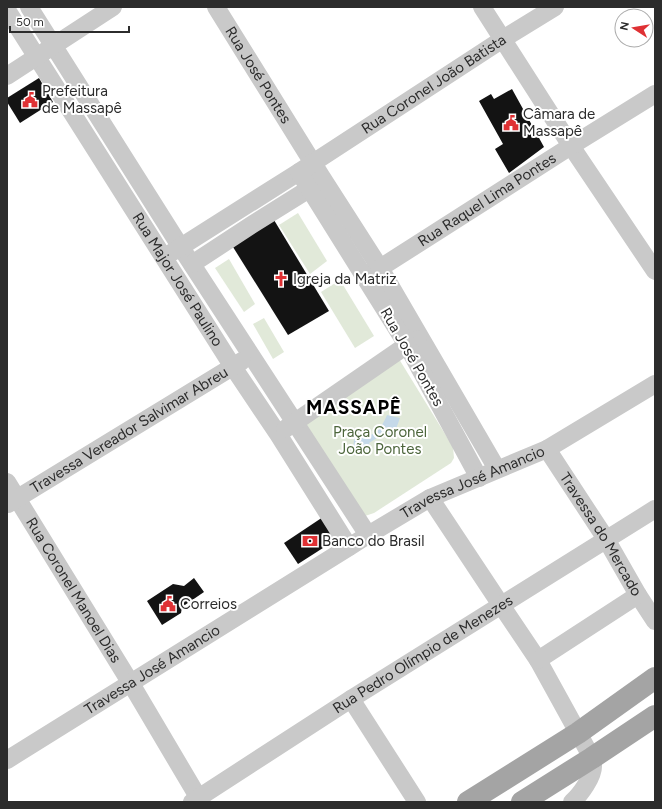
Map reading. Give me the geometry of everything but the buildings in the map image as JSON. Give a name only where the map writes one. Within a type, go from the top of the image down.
[{"type":"main road","points":[[468,802],[586,727],[655,678]]},
{"type":"main road","points":[[522,802],[592,764],[610,746],[655,716]]},
{"type":"main road","points":[[586,727],[610,746]]},
{"type":"street","name":"Rua Major José Paulino","points":[[29,7],[180,246],[368,535]]},
{"type":"street","points":[[7,76],[113,7]]},
{"type":"street","name":"Rua José Pontes","points":[[216,7],[306,167],[414,342],[497,469]]},
{"type":"street","points":[[482,7],[571,146],[655,271]]},
{"type":"street","name":"Rua Coronel João Batista","points":[[164,257],[555,7]]},
{"type":"street","name":"Rua Major José Paulino","points":[[7,10],[349,547]]},
{"type":"street","name":"Rua Raquel Lima Pontes","points":[[372,272],[655,94]]},
{"type":"street","points":[[82,127],[97,115]]},
{"type":"street","name":"Rua José Pontes","points":[[306,167],[309,189],[372,272]]},
{"type":"street","points":[[122,191],[139,181]]},
{"type":"street","points":[[192,264],[309,189]]},
{"type":"street","points":[[242,207],[253,224]]},
{"type":"street","points":[[191,300],[208,288]]},
{"type":"street","points":[[278,434],[414,342]]},
{"type":"street","name":"Rua José Pontes","points":[[414,342],[479,478]]},
{"type":"street","name":"Travessa Vereador Salvimar Abreu","points":[[12,501],[252,356]]},
{"type":"street","name":"Travessa José Amancio","points":[[7,760],[130,682],[430,498],[547,449],[655,384]]},
{"type":"street","name":"Travessa do Mercado","points":[[547,449],[606,539],[638,595],[655,620]]},
{"type":"street","name":"Rua Coronel Manoel Dias","points":[[7,482],[12,501],[130,682],[197,801]]},
{"type":"street","points":[[430,498],[500,606],[586,727],[592,764],[584,788],[572,802]]},
{"type":"street","name":"Rua Pedro Olímpio de Menezes","points":[[197,801],[351,699],[655,509]]},
{"type":"street","points":[[538,660],[638,595]]},
{"type":"street","points":[[351,699],[417,802]]},
{"type":"green space","points":[[298,213],[327,261],[310,274],[279,225]]},
{"type":"green space","points":[[229,259],[255,304],[244,312],[215,268]]},
{"type":"green space","points":[[340,280],[374,336],[355,348],[321,292]]},
{"type":"green space","points":[[264,318],[284,352],[273,359],[253,324]]},
{"type":"green space","name":"Praça Coronel João Pontes","points":[[399,359],[453,447],[454,458],[451,463],[374,513],[365,516],[301,426]]},
{"type":"water","points":[[387,415],[400,418],[396,429],[388,438],[383,434],[369,443],[371,448],[364,452],[353,453],[354,438],[371,435],[382,426]]},
{"type":"place","name":"Prefeitura de Massapê","points":[[30,100]]},
{"type":"place","name":"Câmara de Massapê","points":[[511,123]]},
{"type":"place","name":"Igreja da Matriz","points":[[281,279]]},
{"type":"place","name":"Banco do Brasil","points":[[310,541]]},
{"type":"place","name":"Correios","points":[[168,604]]},
{"type":"district","name":"MASSAPÊ","points":[[354,407]]}]
